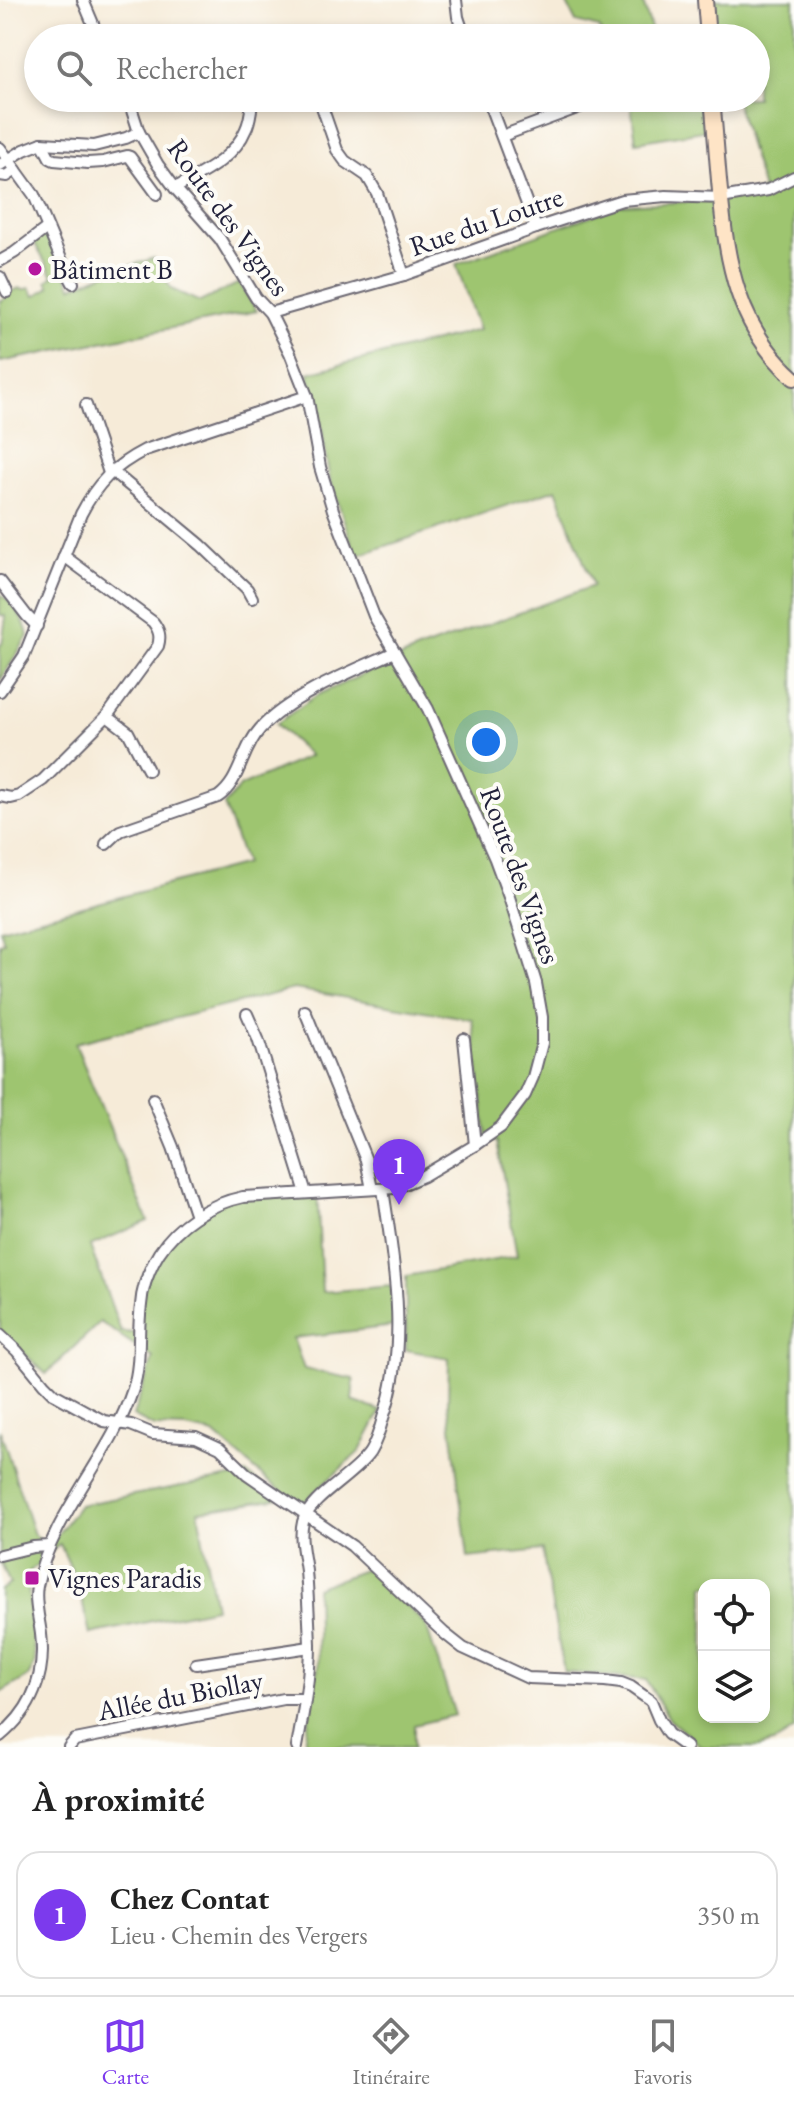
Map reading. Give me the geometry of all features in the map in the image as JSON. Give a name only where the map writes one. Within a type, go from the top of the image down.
[{"type":"main road","points":[[705,0],[707,24]]},
{"type":"main road","points":[[713,112],[727,255],[734,284],[759,336],[794,378]]},
{"type":"street","points":[[83,0],[93,24]]},
{"type":"street","points":[[456,0],[460,24]]},
{"type":"street","name":"Route des Vignes","points":[[0,1736],[22,1714],[34,1695],[39,1680],[42,1645],[37,1587],[49,1546],[121,1422],[139,1369],[141,1303],[147,1279],[168,1240],[196,1216],[230,1200],[407,1184],[501,1127],[525,1095],[542,1043],[542,1017],[536,983],[509,897],[428,709],[374,616],[333,510],[320,467],[307,396],[290,353],[270,313],[256,298],[220,239],[158,165],[139,132],[133,112]]},
{"type":"street","points":[[175,188],[230,153],[248,125],[251,112]]},
{"type":"street","points":[[324,112],[337,150],[345,161],[367,176],[377,193],[404,275]]},
{"type":"street","points":[[493,112],[536,228]]},
{"type":"street","points":[[502,136],[566,112]]},
{"type":"street","points":[[4,162],[42,143],[94,146],[139,132]]},
{"type":"street","points":[[42,143],[54,160],[88,163],[130,157],[157,194]]},
{"type":"street","points":[[0,148],[4,162],[16,170],[34,195],[73,283]]},
{"type":"street","points":[[0,175],[7,176],[16,170]]},
{"type":"street","name":"Rue du Loutre","points":[[270,313],[404,275],[622,200],[666,196],[721,198],[768,190],[794,177]]},
{"type":"street","points":[[0,261],[47,228]]},
{"type":"street","points":[[0,277],[7,292]]},
{"type":"street","points":[[0,691],[24,656],[88,502],[110,472],[161,444],[307,396]]},
{"type":"street","points":[[86,405],[110,472],[201,545],[247,589],[252,598]]},
{"type":"street","points":[[0,796],[19,796],[37,784],[107,716],[158,646],[158,628],[153,622],[64,556]]},
{"type":"street","points":[[1,584],[37,626]]},
{"type":"street","points":[[106,844],[120,831],[218,797],[233,783],[250,741],[263,726],[314,690],[395,652]]},
{"type":"street","points":[[107,716],[128,732],[148,770]]},
{"type":"street","points":[[297,1747],[310,1647],[302,1526],[306,1514],[370,1452],[387,1408],[399,1325],[399,1305],[378,1189],[305,1011]]},
{"type":"street","points":[[247,1014],[258,1039],[306,1193]]},
{"type":"street","points":[[464,1039],[475,1145]]},
{"type":"street","points":[[153,1099],[196,1216]]},
{"type":"street","points":[[0,1335],[54,1394],[104,1421],[121,1422],[153,1434],[196,1437],[220,1448],[247,1474],[352,1546],[463,1648],[528,1678],[605,1681],[631,1687],[651,1701],[668,1734],[686,1747]]},
{"type":"street","points":[[0,1555],[49,1546]]},
{"type":"street","points":[[196,1664],[310,1647]]},
{"type":"street","name":"Allée du Biollay","points":[[69,1747],[75,1740],[112,1732],[283,1699],[304,1699]]},
{"type":"green space","points":[[565,0],[642,0],[650,24],[584,24],[576,22]]},
{"type":"green space","points":[[712,0],[794,0],[794,1730],[773,1743],[758,1747],[702,1747],[670,1720],[646,1680],[564,1672],[542,1550],[468,1558],[448,1403],[449,1358],[406,1350],[406,1276],[517,1256],[497,1141],[487,1142],[472,1019],[294,989],[75,1043],[148,1221],[90,1246],[121,1332],[136,1333],[146,1271],[201,1208],[232,1194],[317,1189],[322,1292],[391,1286],[394,1326],[293,1338],[304,1369],[354,1379],[352,1401],[381,1411],[360,1451],[303,1503],[267,1480],[214,1434],[186,1428],[154,1427],[133,1416],[153,1358],[100,1322],[46,1374],[0,1330],[0,943],[4,942],[0,929],[245,864],[224,805],[241,786],[310,756],[276,724],[317,695],[420,649],[593,586],[556,489],[356,556],[329,476],[321,423],[308,373],[479,330],[456,264],[621,205],[705,201],[763,190],[739,112],[770,112],[770,24],[715,24]]},
{"type":"green space","points":[[632,112],[708,112],[709,130],[636,142]]},
{"type":"green space","points":[[44,235],[72,287],[154,258],[171,289],[200,302],[239,283],[257,311],[0,362],[0,300],[20,288],[30,288],[35,296],[50,287],[47,281],[53,276],[35,241]]},
{"type":"green space","points":[[0,594],[18,612],[28,636],[0,681],[0,645],[6,616],[0,615]]},
{"type":"green space","points":[[0,1430],[34,1535],[49,1546],[79,1505],[247,1474],[281,1498],[198,1511],[215,1608],[90,1634],[79,1587],[60,1544],[29,1572],[35,1663],[29,1676],[0,1693],[0,1590],[10,1584],[0,1561]]},
{"type":"green space","points":[[369,1568],[426,1625],[455,1715],[414,1725],[414,1747],[304,1747],[318,1667],[316,1588]]},
{"type":"place","name":"Bâtiment B","points":[[35,269]]},
{"type":"place","name":"Chez Contat","points":[[399,1205]]},
{"type":"place","name":"Vignes Paradis","points":[[32,1578]]}]
